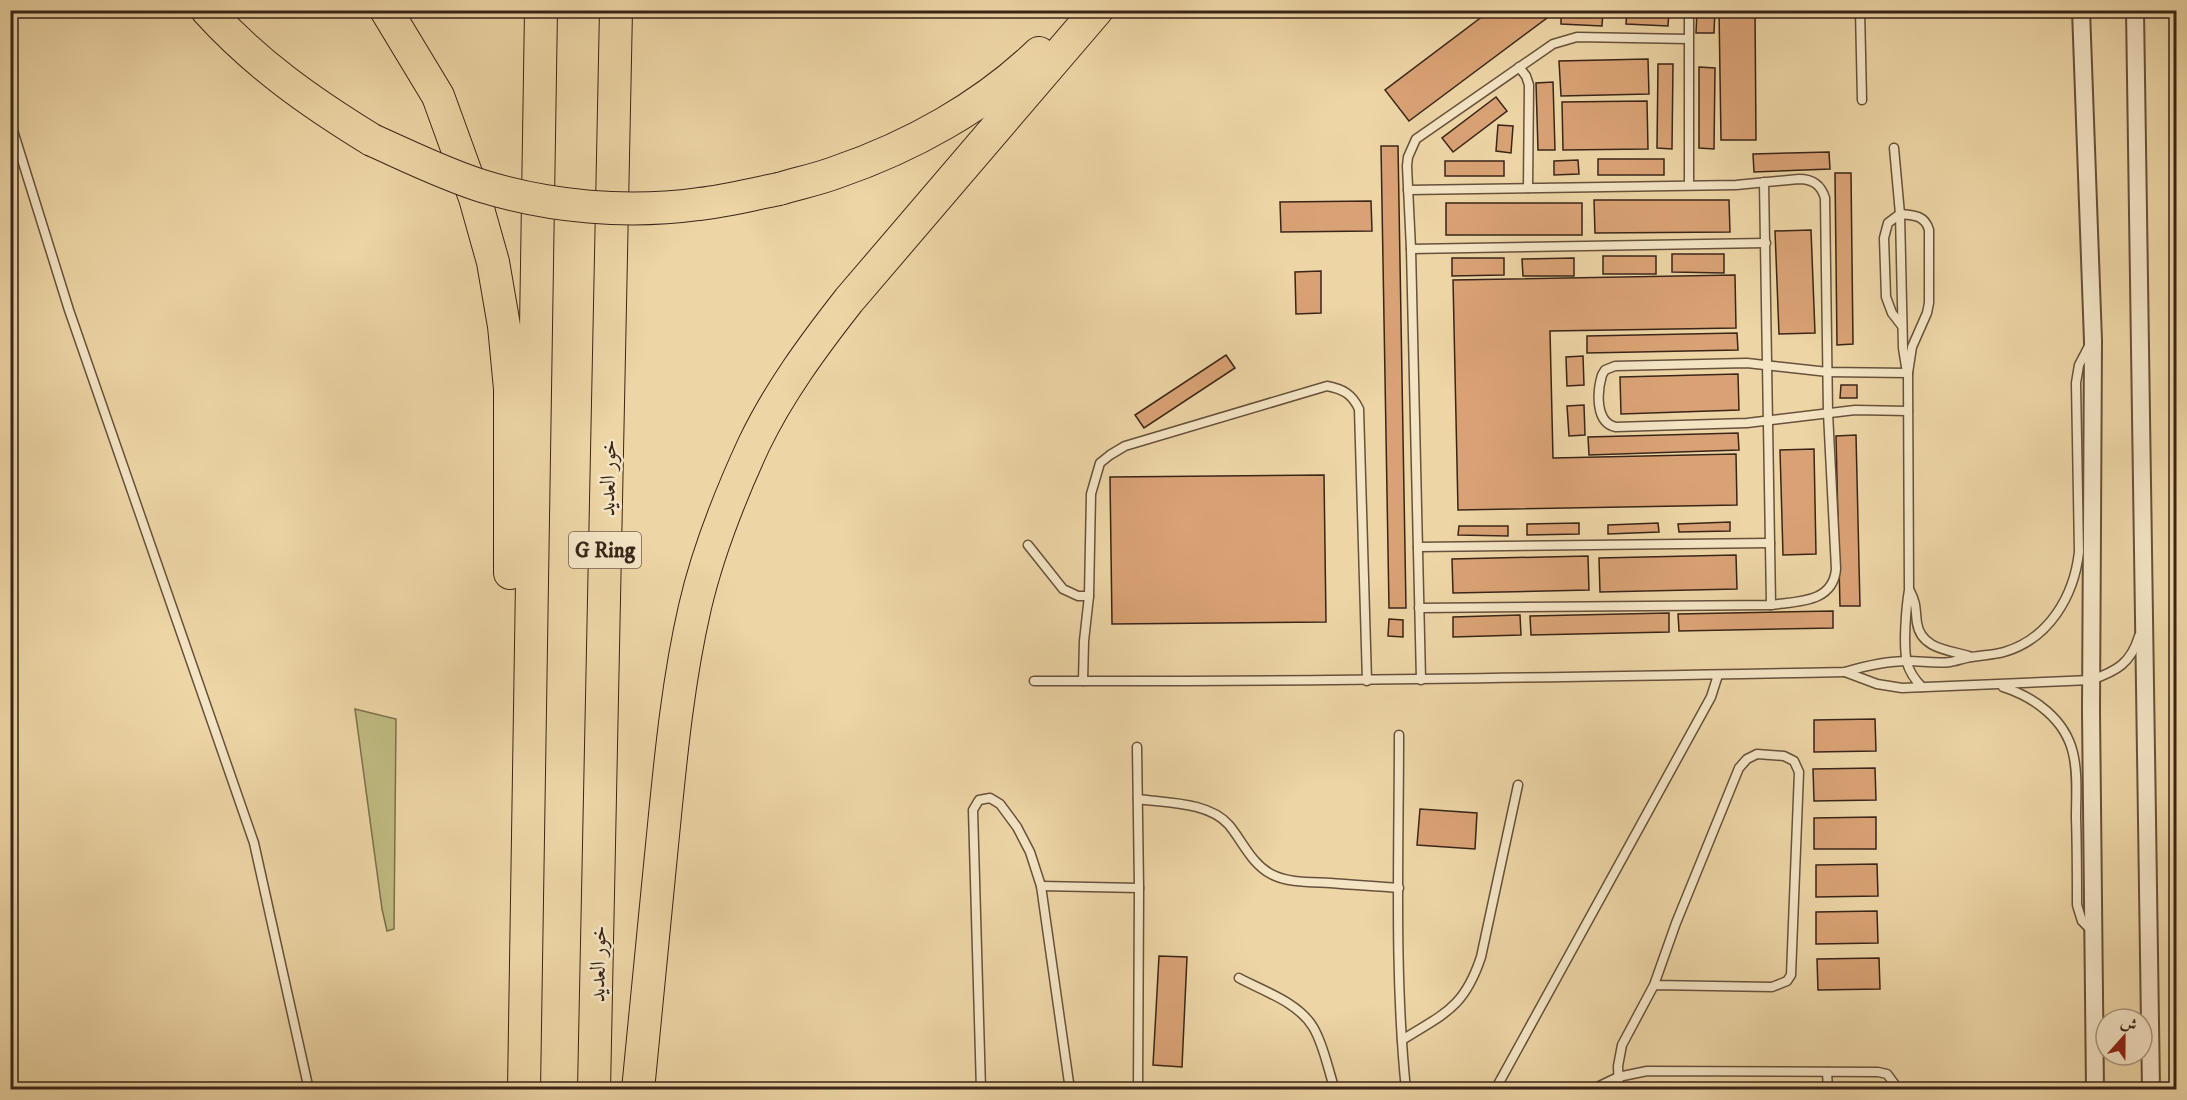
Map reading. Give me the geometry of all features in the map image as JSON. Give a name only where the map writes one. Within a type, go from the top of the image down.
[{"type":"highway","points":[[207,10],[268,70],[318,107],[372,140],[436,169],[480,186],[520,196],[585,206],[648,208],[699,204],[779,189],[837,172],[900,146],[953,118],[996,88],[1037,56],[1081,10]]},
{"type":"highway","points":[[386,10],[438,96],[456,141],[493,262],[504,326],[510,389],[510,721],[526,873]]},
{"type":"highway","points":[[524,1089],[541,10]]},
{"type":"highway","name":"خور العديد","points":[[594,1089],[616,10]]},
{"type":"highway","points":[[638,1089],[673,735],[683,667],[696,605],[732,495],[755,443],[779,398],[812,347],[856,291],[1097,10]]},
{"type":"street","points":[[2082,10],[2092,341],[2091,680],[2095,1089]]},
{"type":"street","points":[[2135,10],[2151,1089]]},
{"type":"lane","points":[[1689,10],[1689,185]]},
{"type":"lane","points":[[1860,10],[1862,100]]},
{"type":"lane","points":[[1421,680],[1408,157],[1416,139],[1553,44],[1568,38],[1689,39]]},
{"type":"lane","points":[[1519,67],[1529,85],[1528,188]]},
{"type":"lane","points":[[10,121],[69,310],[254,843],[309,1089]]},
{"type":"lane","points":[[1894,148],[1900,214],[1903,348],[1908,374]]},
{"type":"lane","points":[[1408,190],[1736,185],[1806,179],[1819,185],[1825,198],[1828,413],[1835,577],[1832,585],[1821,596],[1771,605],[1419,608]]},
{"type":"lane","points":[[1764,182],[1771,605]]},
{"type":"lane","points":[[1902,326],[1892,313],[1886,297],[1884,238],[1888,223],[1900,214],[1921,217],[1929,230],[1929,303],[1912,347],[1908,374],[1907,661],[1913,677],[1922,687]]},
{"type":"lane","points":[[1412,249],[1766,243]]},
{"type":"lane","points":[[1034,681],[1367,681],[1845,672],[1862,667],[1907,661],[1949,662],[2006,652],[2023,644],[2048,625],[2063,606],[2072,589],[2077,571],[2079,552],[2077,374],[2082,356],[2092,341]]},
{"type":"lane","points":[[1908,374],[1828,372],[1747,363],[1610,367],[1605,370],[1600,380],[1600,413],[1606,423],[1616,427],[1768,421],[1855,410],[1908,411]]},
{"type":"lane","points":[[1083,681],[1084,641],[1089,596],[1091,494],[1100,463],[1125,446],[1327,386],[1347,392],[1359,409],[1367,681]]},
{"type":"lane","points":[[1418,547],[1770,543]]},
{"type":"lane","points":[[1028,545],[1063,588],[1078,596],[1089,596]]},
{"type":"lane","points":[[1909,590],[1917,605],[1917,624],[1922,635],[1930,644],[1943,651],[1971,657]]},
{"type":"lane","points":[[1845,672],[1890,687],[2091,680],[2120,668],[2136,646],[2144,618]]},
{"type":"lane","points":[[1495,1089],[1711,697],[1718,675]]},
{"type":"lane","points":[[1997,684],[2034,700],[2048,713],[2070,741],[2076,770],[2077,906],[2082,921],[2093,932]]},
{"type":"lane","points":[[1364,1089],[1406,1089],[1402,1040],[1399,735]]},
{"type":"lane","points":[[1137,747],[1138,1089]]},
{"type":"lane","points":[[1618,1089],[1622,1045],[1654,985],[1676,923],[1739,768],[1747,759],[1757,754],[1790,758],[1799,772],[1791,975],[1786,981],[1772,987],[1654,985]]},
{"type":"lane","points":[[1402,1040],[1451,1009],[1465,994],[1475,975],[1481,957],[1518,785]]},
{"type":"lane","points":[[981,1089],[973,810],[979,800],[990,798],[995,800],[1009,815],[1030,852],[1041,886],[1070,1089]]},
{"type":"lane","points":[[1138,799],[1193,807],[1216,815],[1229,825],[1253,859],[1269,873],[1287,880],[1399,888]]},
{"type":"lane","points":[[1041,886],[1139,888]]},
{"type":"lane","points":[[1239,978],[1292,1006],[1304,1016],[1318,1038],[1335,1089]]},
{"type":"lane","points":[[1591,1089],[1618,1077],[1647,1071],[1878,1072],[1887,1074],[1899,1089]]},
{"type":"lane","points":[[1827,1072],[1828,1089]]},
{"type":"shaded area","points":[[355,709],[396,719],[394,929],[387,931],[382,909]]},
{"type":"building","points":[[1491,10],[1548,10],[1551,15],[1409,121],[1385,90]]},
{"type":"building","points":[[1561,10],[1603,10],[1602,26],[1561,24]]},
{"type":"building","points":[[1627,10],[1669,10],[1668,26],[1626,24]]},
{"type":"building","points":[[1697,10],[1715,10],[1714,33],[1696,33]]},
{"type":"building","points":[[1719,10],[1755,10],[1756,140],[1721,140]]},
{"type":"building","points":[[1648,59],[1649,94],[1561,96],[1559,61]]},
{"type":"building","points":[[1658,64],[1673,64],[1672,149],[1657,148]]},
{"type":"building","points":[[1699,67],[1715,68],[1714,149],[1699,148]]},
{"type":"building","points":[[1553,82],[1555,150],[1538,150],[1536,83]]},
{"type":"building","points":[[1496,97],[1507,111],[1453,152],[1442,138]]},
{"type":"building","points":[[1647,101],[1648,149],[1563,150],[1562,102]]},
{"type":"building","points":[[1498,125],[1513,126],[1511,153],[1496,151]]},
{"type":"building","points":[[1381,146],[1398,146],[1406,608],[1389,608]]},
{"type":"building","points":[[1829,152],[1830,169],[1754,172],[1753,154]]},
{"type":"building","points":[[1598,159],[1664,159],[1664,175],[1598,175]]},
{"type":"building","points":[[1578,160],[1579,174],[1554,175],[1554,161]]},
{"type":"building","points":[[1445,161],[1504,161],[1504,176],[1445,176]]},
{"type":"building","points":[[1835,173],[1851,173],[1853,344],[1837,345]]},
{"type":"building","points":[[1594,200],[1729,200],[1730,232],[1595,233]]},
{"type":"building","points":[[1371,201],[1372,231],[1281,232],[1280,202]]},
{"type":"building","points":[[1446,203],[1582,203],[1582,235],[1446,235]]},
{"type":"building","points":[[1811,230],[1815,333],[1779,334],[1775,231]]},
{"type":"building","points":[[1672,254],[1724,254],[1724,273],[1672,272]]},
{"type":"building","points":[[1603,256],[1656,256],[1656,274],[1603,274]]},
{"type":"building","points":[[1452,258],[1504,258],[1504,275],[1452,276]]},
{"type":"building","points":[[1574,258],[1574,276],[1523,276],[1522,259]]},
{"type":"building","points":[[1321,271],[1321,313],[1296,314],[1295,272]]},
{"type":"building","points":[[1735,275],[1736,328],[1550,331],[1553,458],[1736,454],[1737,505],[1458,510],[1453,280]]},
{"type":"building","points":[[1737,333],[1738,350],[1587,353],[1587,336]]},
{"type":"building","points":[[1226,355],[1235,368],[1144,428],[1135,415]]},
{"type":"building","points":[[1583,356],[1584,385],[1567,386],[1566,357]]},
{"type":"building","points":[[1738,374],[1739,410],[1621,414],[1620,377]]},
{"type":"building","points":[[1841,385],[1857,385],[1857,398],[1840,398]]},
{"type":"building","points":[[1584,405],[1585,435],[1569,436],[1567,406]]},
{"type":"building","points":[[1738,433],[1739,450],[1589,455],[1588,437]]},
{"type":"building","points":[[1856,435],[1860,606],[1840,606],[1836,436]]},
{"type":"building","points":[[1814,449],[1816,554],[1783,555],[1780,450]]},
{"type":"building","points":[[1324,475],[1326,622],[1112,624],[1110,477]]},
{"type":"building","points":[[1730,522],[1730,531],[1679,532],[1678,524]]},
{"type":"building","points":[[1579,523],[1579,534],[1527,535],[1527,524]]},
{"type":"building","points":[[1658,523],[1659,532],[1608,534],[1608,525]]},
{"type":"building","points":[[1459,526],[1508,526],[1508,536],[1458,535]]},
{"type":"building","points":[[1736,555],[1737,589],[1600,592],[1599,558]]},
{"type":"building","points":[[1588,556],[1589,590],[1453,593],[1452,559]]},
{"type":"building","points":[[1833,611],[1833,628],[1679,631],[1678,614]]},
{"type":"building","points":[[1669,613],[1669,632],[1531,635],[1530,616]]},
{"type":"building","points":[[1520,615],[1521,635],[1453,637],[1453,617]]},
{"type":"building","points":[[1389,619],[1403,620],[1403,637],[1388,636]]},
{"type":"building","points":[[1875,719],[1876,751],[1814,752],[1814,720]]},
{"type":"building","points":[[1875,768],[1876,800],[1814,801],[1813,769]]},
{"type":"building","points":[[1420,809],[1477,813],[1475,849],[1417,845]]},
{"type":"building","points":[[1876,817],[1876,849],[1814,849],[1814,818]]},
{"type":"building","points":[[1877,864],[1878,896],[1816,897],[1816,865]]},
{"type":"building","points":[[1877,911],[1878,943],[1816,944],[1816,912]]},
{"type":"building","points":[[1159,956],[1187,957],[1182,1067],[1153,1065]]},
{"type":"building","points":[[1879,958],[1880,989],[1818,990],[1817,959]]}]
